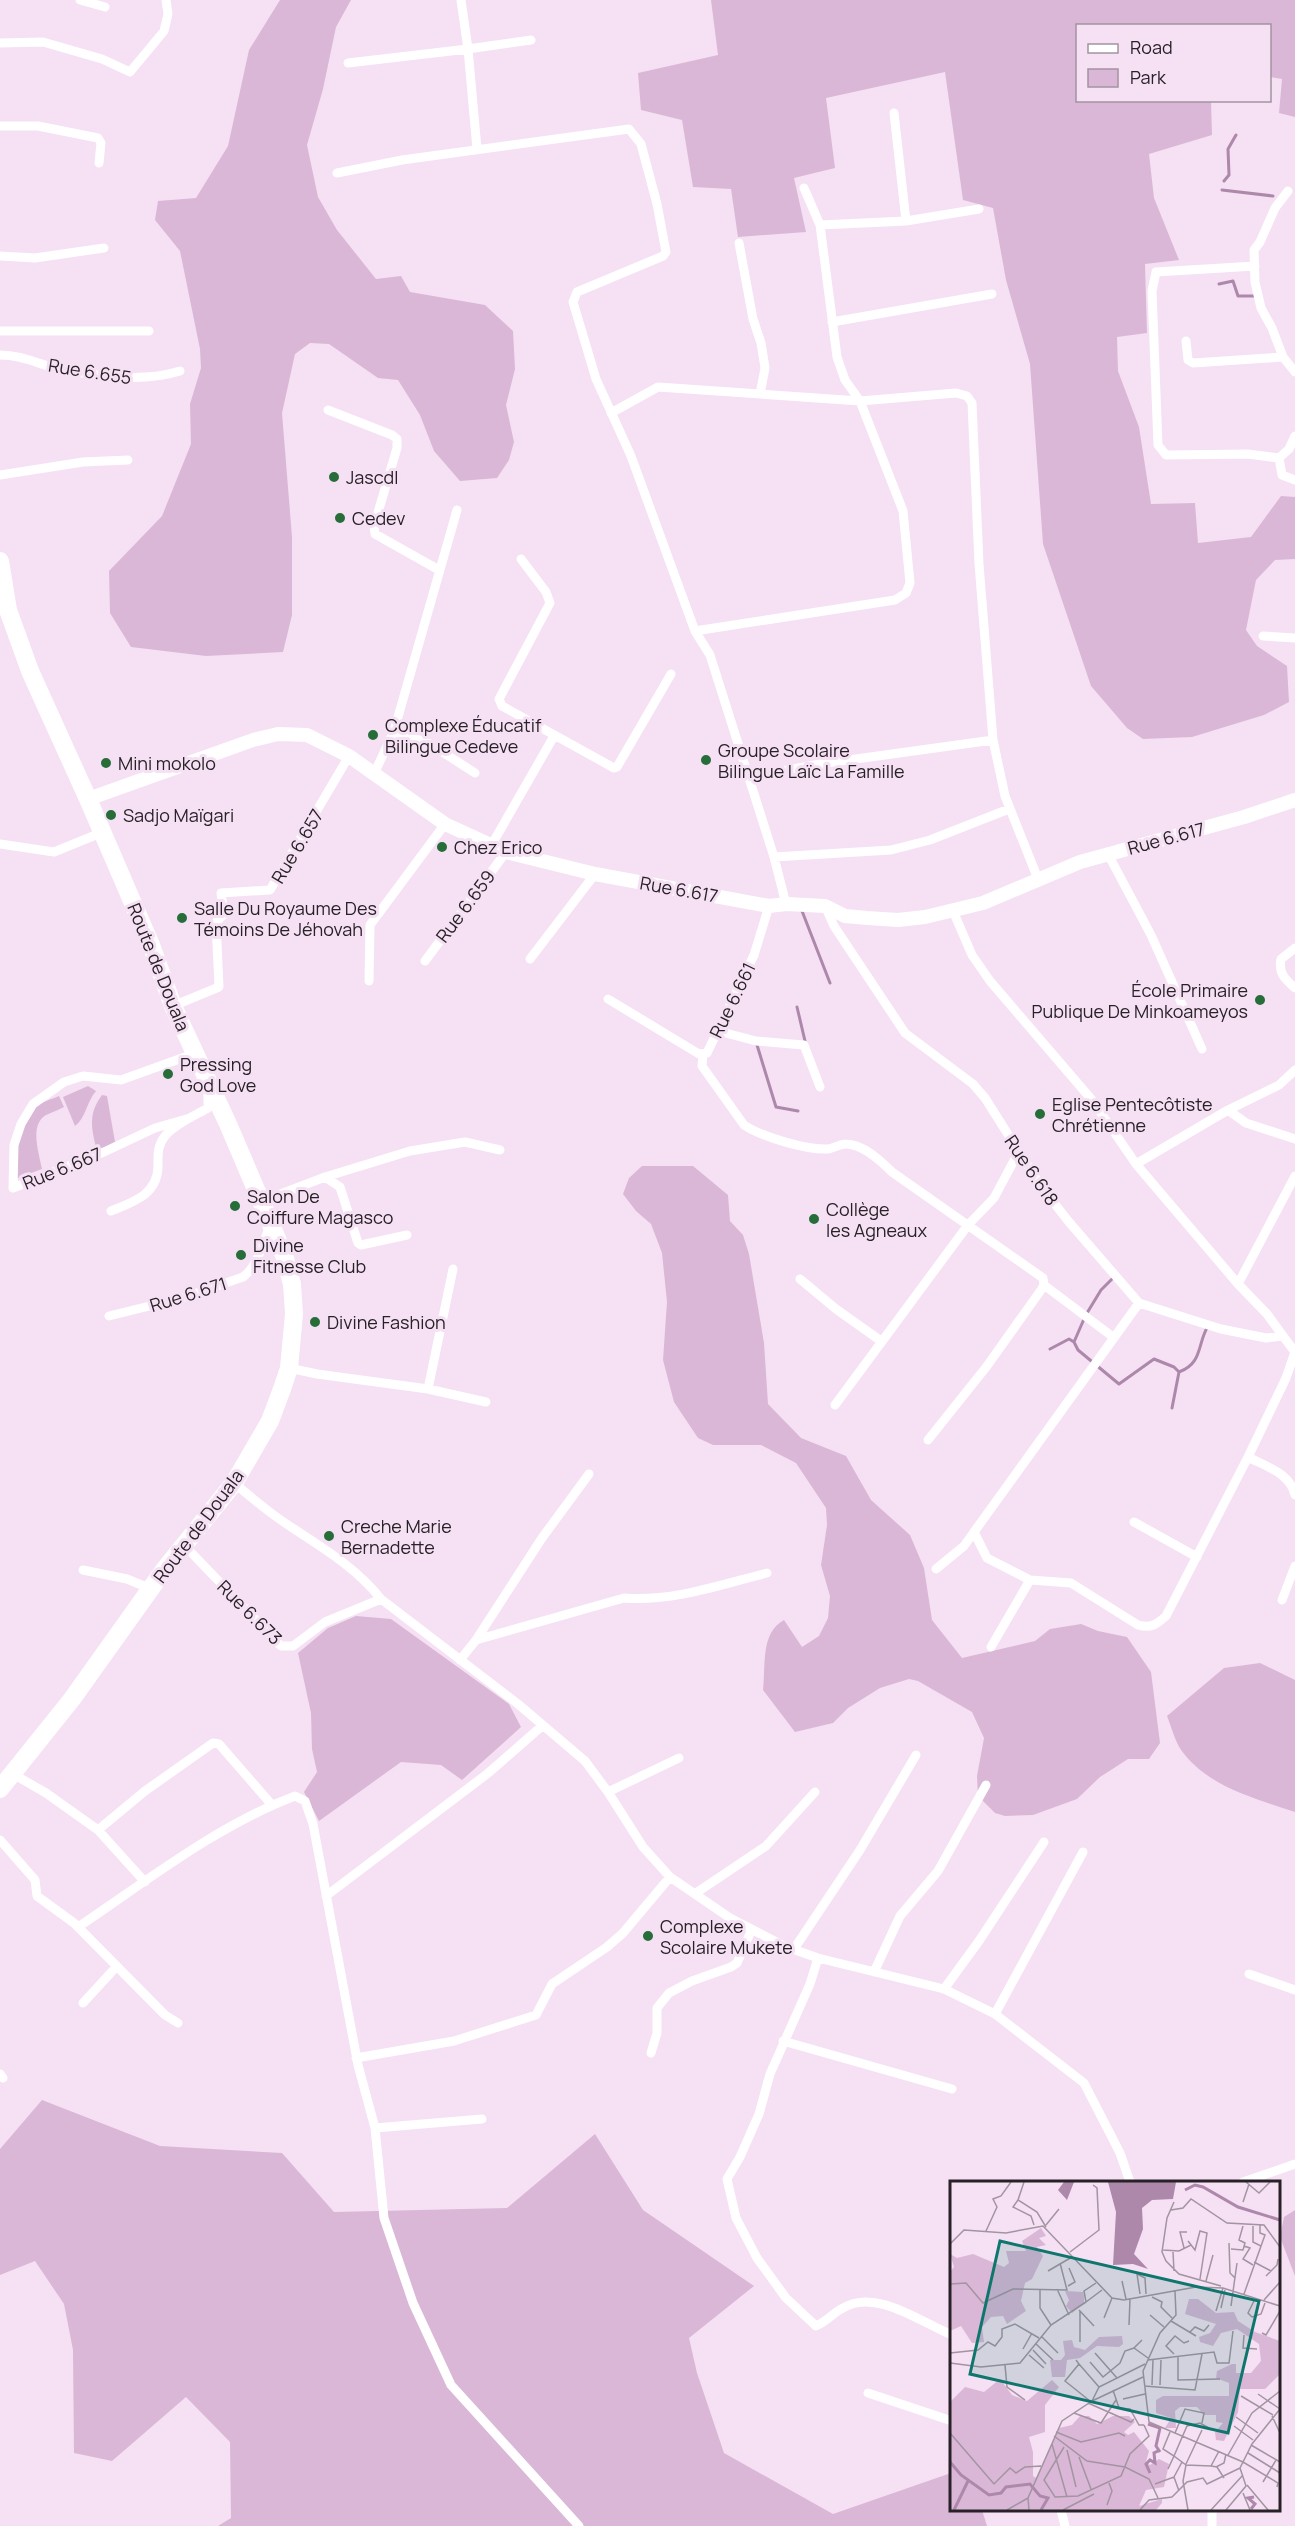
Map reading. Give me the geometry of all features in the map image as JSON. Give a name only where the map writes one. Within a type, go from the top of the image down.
[{"type":"highway","name":"Route de Douala","points":[[0,561],[8,610],[30,671],[103,832],[151,945],[173,1006],[262,1201],[284,1255],[292,1284],[294,1314],[289,1368],[270,1421],[234,1483],[184,1545],[72,1699],[0,1789]]},
{"type":"street","points":[[80,0],[105,7]]},
{"type":"street","points":[[0,43],[43,42],[102,59],[130,72],[164,31],[168,14],[166,0]]},
{"type":"street","points":[[461,0],[477,149]]},
{"type":"street","points":[[348,63],[531,40]]},
{"type":"street","points":[[894,113],[906,221]]},
{"type":"street","points":[[0,126],[38,126],[98,138],[101,143],[99,163]]},
{"type":"street","points":[[337,173],[402,160],[629,129],[641,144],[657,204],[666,252],[663,256],[577,292],[573,302],[596,380],[631,456],[695,631],[710,655],[774,857],[786,904]]},
{"type":"street","points":[[695,631],[895,600],[906,593],[910,583],[903,511],[860,401],[845,380],[837,357],[820,225],[804,188]]},
{"type":"street","points":[[1288,191],[1275,208],[1254,250],[1255,282],[1261,308],[1272,328],[1283,357],[1295,372]]},
{"type":"street","points":[[820,225],[906,221],[980,209]]},
{"type":"street","points":[[739,243],[765,368],[760,394]]},
{"type":"street","points":[[0,256],[35,258],[104,248]]},
{"type":"street","points":[[1255,266],[1156,272],[1152,291],[1158,445],[1166,455],[1248,454],[1279,458],[1289,449],[1295,436]]},
{"type":"street","points":[[832,322],[992,294]]},
{"type":"street","points":[[0,331],[149,331]]},
{"type":"street","points":[[1186,341],[1188,360],[1193,363],[1283,357]]},
{"type":"street","name":"Rue 6.655","points":[[0,355],[18,356],[56,368],[126,377],[154,378],[180,371]]},
{"type":"street","points":[[611,413],[658,387],[860,401],[956,393],[967,396],[972,403],[980,564],[993,740],[1009,809],[1038,879]]},
{"type":"street","points":[[328,410],[397,439],[397,448],[374,530],[378,537],[438,570]]},
{"type":"street","points":[[1279,458],[1282,475],[1295,480]]},
{"type":"street","points":[[0,475],[83,462],[128,460]]},
{"type":"street","points":[[374,774],[394,731],[438,570],[457,510]]},
{"type":"street","points":[[521,559],[546,592],[550,603],[499,699],[502,706],[614,768],[617,767],[671,674]]},
{"type":"street","points":[[1263,636],[1295,638]]},
{"type":"street","points":[[394,731],[430,744],[475,773]]},
{"type":"street","name":"Rue 6.617","points":[[88,799],[253,740],[278,734],[307,735],[349,756],[445,824],[506,852],[596,874],[769,906],[786,904],[825,906],[845,916],[898,920],[953,911],[983,903],[1080,862],[1244,817],[1295,800]]},
{"type":"street","points":[[491,846],[554,736]]},
{"type":"street","points":[[748,777],[820,764],[993,740]]},
{"type":"street","name":"Rue 6.657","points":[[173,1006],[219,987],[216,922],[224,914],[221,893],[270,890],[349,756]]},
{"type":"street","points":[[774,857],[891,850],[930,840],[1009,809]]},
{"type":"street","points":[[369,981],[370,925],[445,824]]},
{"type":"street","points":[[0,844],[59,852],[103,832]]},
{"type":"street","name":"Rue 6.659","points":[[425,961],[506,852]]},
{"type":"street","points":[[1108,854],[1152,935],[1202,1050]]},
{"type":"street","points":[[530,959],[596,874]]},
{"type":"street","name":"Rue 6.661","points":[[608,999],[703,1055],[707,1053],[754,955],[769,906]]},
{"type":"street","name":"Rue 6.618","points":[[825,906],[834,926],[905,1033],[973,1084],[985,1098],[1018,1153],[1069,1222],[1139,1303]]},
{"type":"street","points":[[953,911],[972,955],[990,981],[1092,1100],[1136,1164],[1238,1284],[1267,1314],[1295,1352],[1286,1378],[1248,1457],[1166,1616],[1158,1624],[1147,1628],[1138,1625],[1071,1583],[1030,1580],[987,1558],[974,1532]]},
{"type":"street","points":[[1295,948],[1281,959],[1279,968],[1282,976],[1295,988]]},
{"type":"street","points":[[718,1031],[756,1041],[804,1045],[820,1087]]},
{"type":"street","name":"Rue 6.667","points":[[190,1118],[155,1128],[104,1152],[13,1188],[14,1144],[21,1124],[33,1104],[64,1083],[83,1076],[122,1080],[196,1053]]},
{"type":"street","points":[[703,1055],[702,1066],[744,1125],[753,1131],[812,1148],[829,1149],[847,1144],[875,1155],[892,1172],[1043,1278],[1044,1285],[987,1366],[928,1440]]},
{"type":"street","points":[[1136,1164],[1228,1110],[1279,1084],[1295,1070]]},
{"type":"street","points":[[111,1211],[143,1198],[158,1170],[157,1149],[165,1136],[208,1108],[209,1084]]},
{"type":"street","points":[[1228,1110],[1246,1123],[1295,1139]]},
{"type":"street","points":[[262,1201],[326,1177],[411,1151],[465,1142],[500,1150]]},
{"type":"street","points":[[835,1405],[968,1225],[994,1198],[1018,1153]]},
{"type":"street","points":[[1238,1284],[1295,1176]]},
{"type":"street","points":[[326,1177],[340,1188],[358,1243],[361,1245],[407,1235]]},
{"type":"street","name":"Rue 6.671","points":[[109,1316],[182,1298],[250,1272],[271,1223]]},
{"type":"street","points":[[428,1389],[453,1269]]},
{"type":"street","points":[[800,1279],[836,1309],[881,1341]]},
{"type":"street","points":[[1044,1285],[1113,1336]]},
{"type":"street","points":[[936,1569],[964,1546],[1113,1336],[1139,1303],[1221,1329],[1266,1338],[1283,1336]]},
{"type":"street","points":[[289,1368],[316,1374],[428,1389],[486,1402]]},
{"type":"street","points":[[1248,1457],[1286,1477],[1292,1484],[1295,1495]]},
{"type":"street","points":[[460,1660],[476,1640],[542,1538],[589,1474]]},
{"type":"street","points":[[234,1483],[270,1512],[340,1558],[364,1579],[381,1599],[585,1761],[643,1847],[670,1877],[730,1918],[794,1949],[818,1958],[944,1989],[995,2014],[1084,2083],[1120,2153],[1130,2181]]},
{"type":"street","points":[[1134,1522],[1197,1557]]},
{"type":"street","name":"Rue 6.673","points":[[184,1545],[281,1646],[293,1646],[325,1622],[381,1599]]},
{"type":"street","points":[[1282,1600],[1295,1566]]},
{"type":"street","points":[[83,1570],[127,1580],[151,1589]]},
{"type":"street","points":[[476,1640],[624,1598],[645,1600],[668,1597],[767,1573]]},
{"type":"street","points":[[991,1647],[1030,1580]]},
{"type":"street","points":[[326,1896],[487,1774],[542,1726]]},
{"type":"street","points":[[98,1830],[145,1791],[213,1743],[219,1744],[272,1805]]},
{"type":"street","points":[[794,1949],[860,1850],[916,1755]]},
{"type":"street","points":[[608,1792],[679,1758]]},
{"type":"street","points":[[13,1774],[46,1792],[98,1830],[145,1882]]},
{"type":"street","points":[[874,1972],[900,1916],[938,1871],[986,1785]]},
{"type":"street","points":[[696,1893],[766,1846],[815,1792]]},
{"type":"street","points":[[78,1927],[233,1826],[272,1805],[295,1796],[305,1801],[313,1824],[357,2058],[375,2128],[384,2217],[413,2303],[452,2385],[579,2526]]},
{"type":"street","points":[[0,1840],[35,1880],[37,1896],[78,1927],[165,2015],[178,2023]]},
{"type":"street","points":[[944,1989],[979,1941],[1044,1842]]},
{"type":"street","points":[[995,2014],[1083,1852]]},
{"type":"street","points":[[357,2058],[454,2041],[536,2015],[552,1984],[607,1947],[623,1933],[670,1877]]},
{"type":"street","points":[[651,2053],[657,2033],[657,2008],[669,1993],[737,1963],[752,1929]]},
{"type":"street","points":[[818,1958],[810,1984],[770,2074],[759,2114],[740,2157],[727,2179],[731,2202],[744,2236],[786,2298],[816,2326],[826,2322],[843,2307],[866,2301],[882,2302],[950,2335]]},
{"type":"street","points":[[83,2003],[117,1966]]},
{"type":"street","points":[[1249,1974],[1295,1990]]},
{"type":"street","points":[[783,2041],[952,2089]]},
{"type":"street","points":[[375,2128],[482,2119]]},
{"type":"street","points":[[1246,2181],[1295,2164]]},
{"type":"street","points":[[868,2393],[950,2421]]},
{"type":"street","points":[[1060,2511],[1065,2526]]},
{"type":"green space","points":[[280,0],[351,0],[336,27],[323,89],[307,145],[318,197],[337,230],[376,279],[401,276],[410,292],[485,305],[513,331],[515,369],[506,405],[514,442],[509,460],[497,478],[460,481],[434,451],[420,415],[398,380],[378,378],[329,344],[310,343],[295,354],[282,413],[292,537],[292,615],[283,652],[206,656],[131,647],[110,613],[109,571],[162,516],[191,444],[190,404],[201,368],[200,349],[180,251],[155,220],[158,201],[196,198],[228,146],[249,50]]},
{"type":"green space","points":[[711,0],[1295,0],[1295,117],[1279,113],[1282,79],[1271,77],[1271,24],[1076,24],[1076,102],[1211,102],[1212,135],[1149,154],[1154,198],[1179,260],[1145,264],[1147,333],[1117,337],[1118,371],[1139,427],[1151,504],[1195,503],[1198,543],[1251,537],[1281,496],[1295,497],[1295,559],[1275,560],[1256,580],[1246,630],[1257,646],[1287,666],[1289,702],[1264,715],[1192,737],[1143,739],[1127,728],[1091,686],[1043,544],[1030,364],[1006,280],[993,208],[963,200],[945,72],[826,98],[835,168],[794,178],[806,232],[738,237],[731,189],[693,187],[682,120],[641,110],[638,73],[718,55]]},
{"type":"green space","points":[[88,1086],[96,1091],[82,1119],[75,1126],[63,1097]]},
{"type":"green space","points":[[102,1095],[107,1096],[115,1142],[97,1151],[92,1122],[94,1109]]},
{"type":"green space","points":[[59,1096],[64,1107],[46,1115],[38,1125],[36,1132],[42,1169],[15,1179],[18,1142],[27,1115],[42,1103]]},
{"type":"green space","points":[[642,1166],[693,1166],[728,1195],[730,1221],[743,1235],[749,1254],[764,1343],[768,1404],[801,1438],[846,1456],[871,1500],[910,1535],[924,1568],[932,1620],[962,1658],[1035,1641],[1050,1629],[1081,1624],[1098,1631],[1127,1637],[1151,1672],[1160,1743],[1149,1759],[1128,1759],[1100,1777],[1077,1799],[1033,1815],[1005,1816],[995,1813],[978,1796],[977,1776],[984,1738],[972,1712],[918,1681],[909,1679],[880,1688],[848,1708],[833,1723],[795,1732],[763,1690],[766,1651],[771,1633],[784,1620],[802,1647],[819,1636],[828,1618],[830,1596],[821,1565],[827,1525],[826,1508],[796,1463],[761,1445],[713,1445],[698,1438],[674,1402],[663,1360],[667,1302],[662,1253],[651,1224],[636,1211],[623,1194],[629,1178]]},
{"type":"green space","points":[[356,1616],[391,1619],[509,1704],[521,1727],[462,1780],[441,1765],[401,1762],[319,1821],[304,1792],[317,1772],[312,1749],[311,1713],[298,1653],[328,1628]]},
{"type":"green space","points":[[1260,1663],[1295,1680],[1295,1812],[1233,1790],[1204,1773],[1181,1750],[1167,1716],[1224,1668]]},
{"type":"green space","points":[[42,2100],[160,2146],[282,2153],[334,2212],[507,2208],[595,2134],[643,2210],[754,2286],[689,2338],[697,2373],[724,2453],[833,2514],[950,2473],[950,2511],[982,2511],[987,2526],[218,2526],[231,2518],[230,2442],[186,2397],[112,2461],[74,2453],[73,2350],[64,2304],[35,2261],[0,2275],[0,2149]]},
{"type":"green space","points":[[1295,2210],[1295,2276],[1280,2237],[1284,2217]]},
{"type":"waterway","points":[[1224,181],[1229,175],[1228,149],[1236,135]]},
{"type":"waterway","points":[[1222,190],[1273,196]]},
{"type":"waterway","points":[[1219,284],[1233,281],[1238,296],[1256,296]]},
{"type":"waterway","points":[[802,911],[830,983]]},
{"type":"waterway","points":[[797,1007],[805,1041]]},
{"type":"waterway","points":[[757,1045],[776,1107],[798,1111]]},
{"type":"waterway","points":[[1087,1313],[1101,1290],[1113,1278]]},
{"type":"waterway","points":[[1074,1342],[1084,1319]]},
{"type":"waterway","points":[[1179,1372],[1192,1364],[1196,1358],[1208,1326]]},
{"type":"waterway","points":[[1050,1349],[1069,1339],[1074,1342],[1078,1350],[1119,1384],[1154,1359],[1174,1367],[1179,1372]]},
{"type":"waterway","points":[[1172,1408],[1179,1372]]},
{"type":"place","name":"Jascdl","points":[[334,477]]},
{"type":"place","name":"Cedev","points":[[340,518]]},
{"type":"place","name":"Complexe Éducatif Bilingue Cedeve","points":[[373,735]]},
{"type":"place","name":"Groupe Scolaire Bilingue Laïc La Famille","points":[[706,760]]},
{"type":"place","name":"Mini mokolo","points":[[106,763]]},
{"type":"place","name":"Sadjo Maïgari","points":[[111,815]]},
{"type":"place","name":"Chez Erico","points":[[442,847]]},
{"type":"place","name":"Salle Du Royaume Des Témoins De Jéhovah","points":[[182,918]]},
{"type":"place","name":"École Primaire Publique De Minkoameyos","points":[[1260,1000]]},
{"type":"place","name":"Pressing God Love","points":[[168,1074]]},
{"type":"place","name":"Eglise Pentecôtiste Chrétienne","points":[[1040,1114]]},
{"type":"place","name":"Salon De Coiffure Magasco","points":[[235,1206]]},
{"type":"place","name":"Collège les Agneaux","points":[[814,1219]]},
{"type":"place","name":"Divine Fitnesse Club","points":[[241,1255]]},
{"type":"place","name":"Divine Fashion","points":[[315,1322]]},
{"type":"place","name":"Creche Marie Bernadette","points":[[329,1536]]},
{"type":"place","name":"Complexe Scolaire Mukete","points":[[648,1936]]}]
